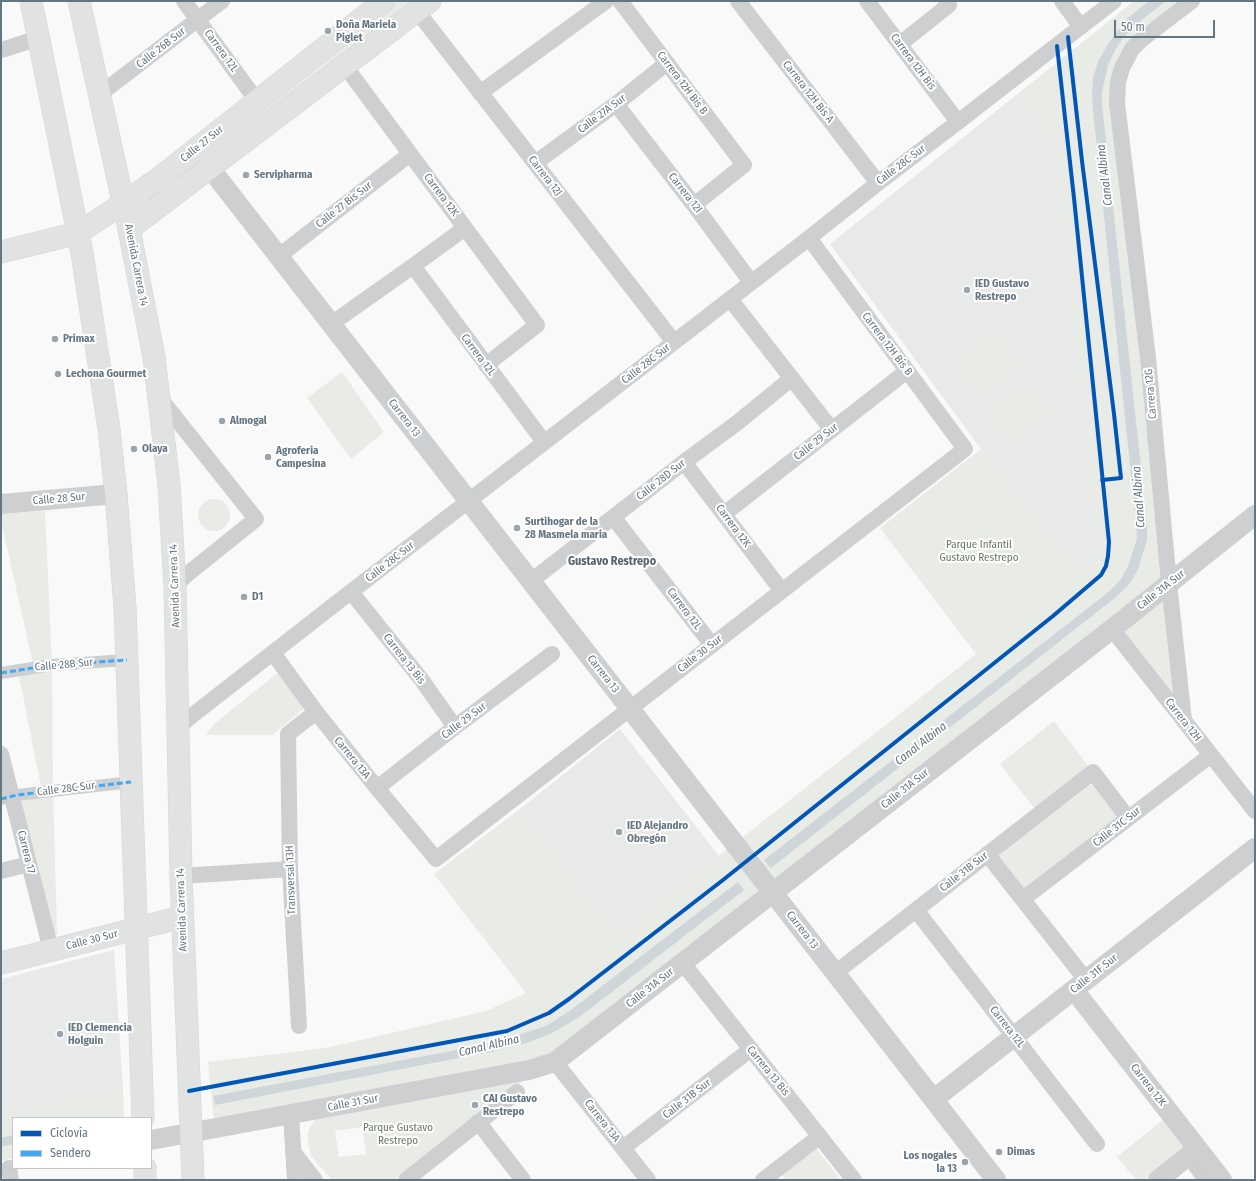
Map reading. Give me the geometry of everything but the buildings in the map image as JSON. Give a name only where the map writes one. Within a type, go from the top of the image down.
[{"type":"main road","points":[[31,1],[78,233],[109,429],[116,494],[122,555],[127,660],[143,1117]]},
{"type":"main road","name":"Avenida Carrera 14","points":[[79,1],[124,203],[154,357],[160,397],[169,485],[175,586],[182,917],[193,1180]]},
{"type":"main road","name":"Calle 27 Sur","points":[[1,252],[78,233],[124,203],[158,179],[384,1]]},
{"type":"main road","name":"Calle 27 Sur","points":[[129,229],[423,6]]},
{"type":"main road","name":"Calle 30 Sur","points":[[1,963],[182,917]]},
{"type":"main road","points":[[145,1169],[145,1180]]},
{"type":"street","name":"Carrera 12L","points":[[184,1],[257,100]]},
{"type":"street","name":"Calle 26B Sur","points":[[100,94],[222,1]]},
{"type":"street","points":[[480,93],[606,1]]},
{"type":"street","name":"Carrera 12H Bis B","points":[[620,1],[744,165],[694,205]]},
{"type":"street","name":"Carrera 12H Bis","points":[[867,1],[958,122]]},
{"type":"street","points":[[1062,1],[1081,27]]},
{"type":"street","name":"Calle 28C Sur","points":[[178,728],[544,442],[1114,1]]},
{"type":"street","name":"Carrera 12G","points":[[1184,720],[1169,584],[1148,358],[1118,112],[1117,93],[1122,68],[1132,48],[1192,1]]},
{"type":"street","name":"Carrera 12H Bis A","points":[[742,2],[878,183]]},
{"type":"street","points":[[900,44],[948,3]]},
{"type":"street","name":"Carrera 12J","points":[[423,6],[480,93],[674,342]]},
{"type":"street","points":[[1,50],[39,38]]},
{"type":"street","name":"Calle 27A Sur","points":[[535,163],[616,104],[667,63]]},
{"type":"street","name":"Carrera 12K","points":[[345,66],[537,325],[486,365]]},
{"type":"street","name":"Carrera 12I","points":[[616,104],[752,282]]},
{"type":"street","name":"Calle 27 Bis Sur","points":[[278,256],[410,154]]},
{"type":"street","name":"Carrera 13","points":[[210,168],[996,1180]]},
{"type":"street","points":[[331,324],[465,228]]},
{"type":"street","name":"Carrera 12H Bis B","points":[[809,238],[965,450]]},
{"type":"street","name":"Carrera 12L","points":[[413,266],[544,442]]},
{"type":"street","points":[[730,299],[832,430]]},
{"type":"street","name":"Calle 29 Sur","points":[[724,514],[907,371]]},
{"type":"street","name":"Calle 28D Sur","points":[[531,581],[684,462],[737,424],[792,378]]},
{"type":"street","points":[[160,397],[256,519],[185,576],[175,586]]},
{"type":"street","name":"Calle 30 Sur","points":[[436,859],[965,450]]},
{"type":"street","name":"Carrera 12K","points":[[684,462],[782,590]]},
{"type":"street","name":"Calle 28 Sur","points":[[1,504],[116,494]]},
{"type":"street","name":"Calle 31A Sur","points":[[555,1062],[1112,629],[1255,515]]},
{"type":"street","name":"Carrera 12L","points":[[613,517],[712,645]]},
{"type":"street","name":"Carrera 13 Bis","points":[[351,592],[421,679],[455,727]]},
{"type":"street","name":"Carrera 12H","points":[[1112,629],[1255,811]]},
{"type":"street","name":"Carrera 13A","points":[[273,653],[316,712],[436,859]]},
{"type":"street","name":"Calle 29 Sur","points":[[377,788],[552,654]]},
{"type":"street","name":"Calle 28B Sur","points":[[1,673],[52,665],[127,660]]},
{"type":"street","name":"Transversal 13H","points":[[299,1026],[290,869],[288,734],[316,712]]},
{"type":"street","name":"Carrera 17","points":[[1,754],[6,797],[29,864],[51,950]]},
{"type":"street","name":"Calle 31C Sur","points":[[1023,900],[1211,754]]},
{"type":"street","name":"Calle 31B Sur","points":[[835,973],[1093,772],[1128,818]]},
{"type":"street","name":"Calle 28C Sur","points":[[6,797],[131,782]]},
{"type":"street","name":"Calle 31F Sur","points":[[934,1099],[1255,848]]},
{"type":"street","name":"Carrera 12K","points":[[988,854],[1023,900],[1193,1152],[1206,1180]]},
{"type":"street","points":[[1,871],[29,864]]},
{"type":"street","points":[[181,876],[290,869]]},
{"type":"street","name":"Carrera 12L","points":[[916,910],[1097,1144]]},
{"type":"street","name":"Carrera 13 Bis","points":[[682,962],[854,1180]]},
{"type":"street","name":"Calle 31B Sur","points":[[623,1148],[751,1049]]},
{"type":"street","name":"Carrera 13A","points":[[555,1062],[648,1180]]},
{"type":"street","name":"Calle 31 Sur","points":[[152,1140],[529,1070],[555,1062]]},
{"type":"street","points":[[406,1180],[517,1092]]},
{"type":"street","points":[[291,1114],[295,1180]]},
{"type":"street","points":[[478,1122],[523,1180]]},
{"type":"street","points":[[770,1178],[820,1136]]},
{"type":"street","points":[[293,1152],[315,1180]]},
{"type":"street","points":[[1158,1180],[1193,1152]]},
{"type":"street","name":"Carrera 12K","points":[[1193,1152],[1222,1180]]},
{"type":"street","points":[[134,1169],[145,1180]]},
{"type":"shaded area","name":"IED Gustavo Restrepo","points":[[1015,96],[1055,147],[1097,558],[1078,574],[981,449],[830,244]]},
{"type":"shaded area","name":"IED Alejandro Obregón","points":[[620,729],[719,856],[618,935],[520,809]]},
{"type":"shaded area","name":"IED Clemencia Holguin","points":[[114,950],[123,1088],[1,1113],[1,979]]},
{"type":"green space","points":[[393,1],[414,1],[223,150],[215,140]]},
{"type":"green space","name":"Parque Infantil Gustavo Restrepo","points":[[1134,1],[1179,1],[1120,57],[1134,289],[1176,702],[1114,622],[543,1061],[214,1122],[208,1062],[326,1048],[486,1011],[526,993],[434,874],[520,809],[618,935],[976,654],[880,528],[981,449],[1078,574],[1097,558],[1055,147],[1015,96]]},
{"type":"green space","points":[[996,330],[1024,365],[978,400],[951,365]]},
{"type":"green space","points":[[342,372],[384,432],[351,459],[307,398]]},
{"type":"green space","points":[[1027,381],[1051,412],[1008,445],[984,414]]},
{"type":"green space","points":[[211,499],[217,499],[227,506],[230,515],[229,521],[223,528],[217,531],[211,531],[201,524],[198,518],[198,512],[205,502]]},
{"type":"green space","points":[[45,511],[52,665],[53,791],[57,934],[52,935],[17,795],[42,792],[18,670],[34,668],[1,521],[1,514]]},
{"type":"green space","points":[[280,671],[306,707],[272,735],[206,735],[214,724]]},
{"type":"green space","points":[[1054,721],[1089,767],[1035,809],[1000,764]]},
{"type":"green space","points":[[1094,782],[1120,816],[1023,891],[997,857]]},
{"type":"green space","name":"Parque Gustavo Restrepo","points":[[531,1075],[394,1180],[332,1180],[311,1156],[308,1143],[308,1132],[313,1122],[321,1115]],"holes":[[[362,1127],[366,1154],[339,1157],[335,1131]]]},
{"type":"green space","points":[[123,1088],[124,1117],[12,1117],[12,1158],[1,1161],[1,1113]]},
{"type":"green space","points":[[1163,1120],[1185,1148],[1145,1180],[1136,1180],[1117,1157]]},
{"type":"green space","points":[[813,1144],[841,1180],[786,1180],[779,1171]]},
{"type":"water","name":"Canal Albina","points":[[1149,1],[1166,1],[1134,26],[1123,38],[1108,65],[1102,92],[1102,104],[1147,524],[1147,540],[1138,569],[1130,583],[1116,597],[771,868],[764,860],[1110,591],[1121,579],[1128,566],[1137,539],[1136,523],[1092,93],[1093,78],[1098,62],[1107,46],[1128,18]]},
{"type":"water","name":"Canal Albina","points":[[738,882],[744,890],[578,1018],[550,1034],[529,1042],[495,1051],[215,1105],[213,1096],[493,1043],[546,1026],[571,1010]]},
{"type":"water","points":[[12,1135],[12,1144],[1,1147],[1,1138]]},
{"type":"marked path","points":[[1,673],[52,665],[127,660]]},
{"type":"marked path","points":[[1,799],[17,795],[131,782]]},
{"type":"cycle path","points":[[1068,37],[1121,478],[1102,480]]},
{"type":"cycle path","points":[[189,1091],[507,1031],[549,1013],[723,880],[1053,616],[1101,575],[1106,566],[1109,542],[1057,46]]},
{"type":"place","name":"Doña Mariela Piglet","points":[[328,31]]},
{"type":"place","name":"Servipharma","points":[[246,175]]},
{"type":"place","name":"IED Gustavo Restrepo","points":[[967,290]]},
{"type":"place","name":"Primax","points":[[55,339]]},
{"type":"place","name":"Lechona Gourmet","points":[[58,374]]},
{"type":"place","name":"Almogal","points":[[222,421]]},
{"type":"place","name":"Olaya","points":[[134,449]]},
{"type":"place","name":"Agroferia Campesina","points":[[268,457]]},
{"type":"place","name":"Surtihogar de la 28 Masmela maria","points":[[517,528]]},
{"type":"place","name":"D1","points":[[244,597]]},
{"type":"place","name":"IED Alejandro Obregón","points":[[619,832]]},
{"type":"place","name":"IED Clemencia Holguin","points":[[60,1034]]},
{"type":"place","name":"CAI Gustavo Restrepo","points":[[475,1105]]},
{"type":"place","name":"Dimas","points":[[999,1152]]},
{"type":"place","name":"Los nogales la 13","points":[[965,1162]]},
{"type":"district","name":"Gustavo Restrepo","points":[[612,562]]}]
